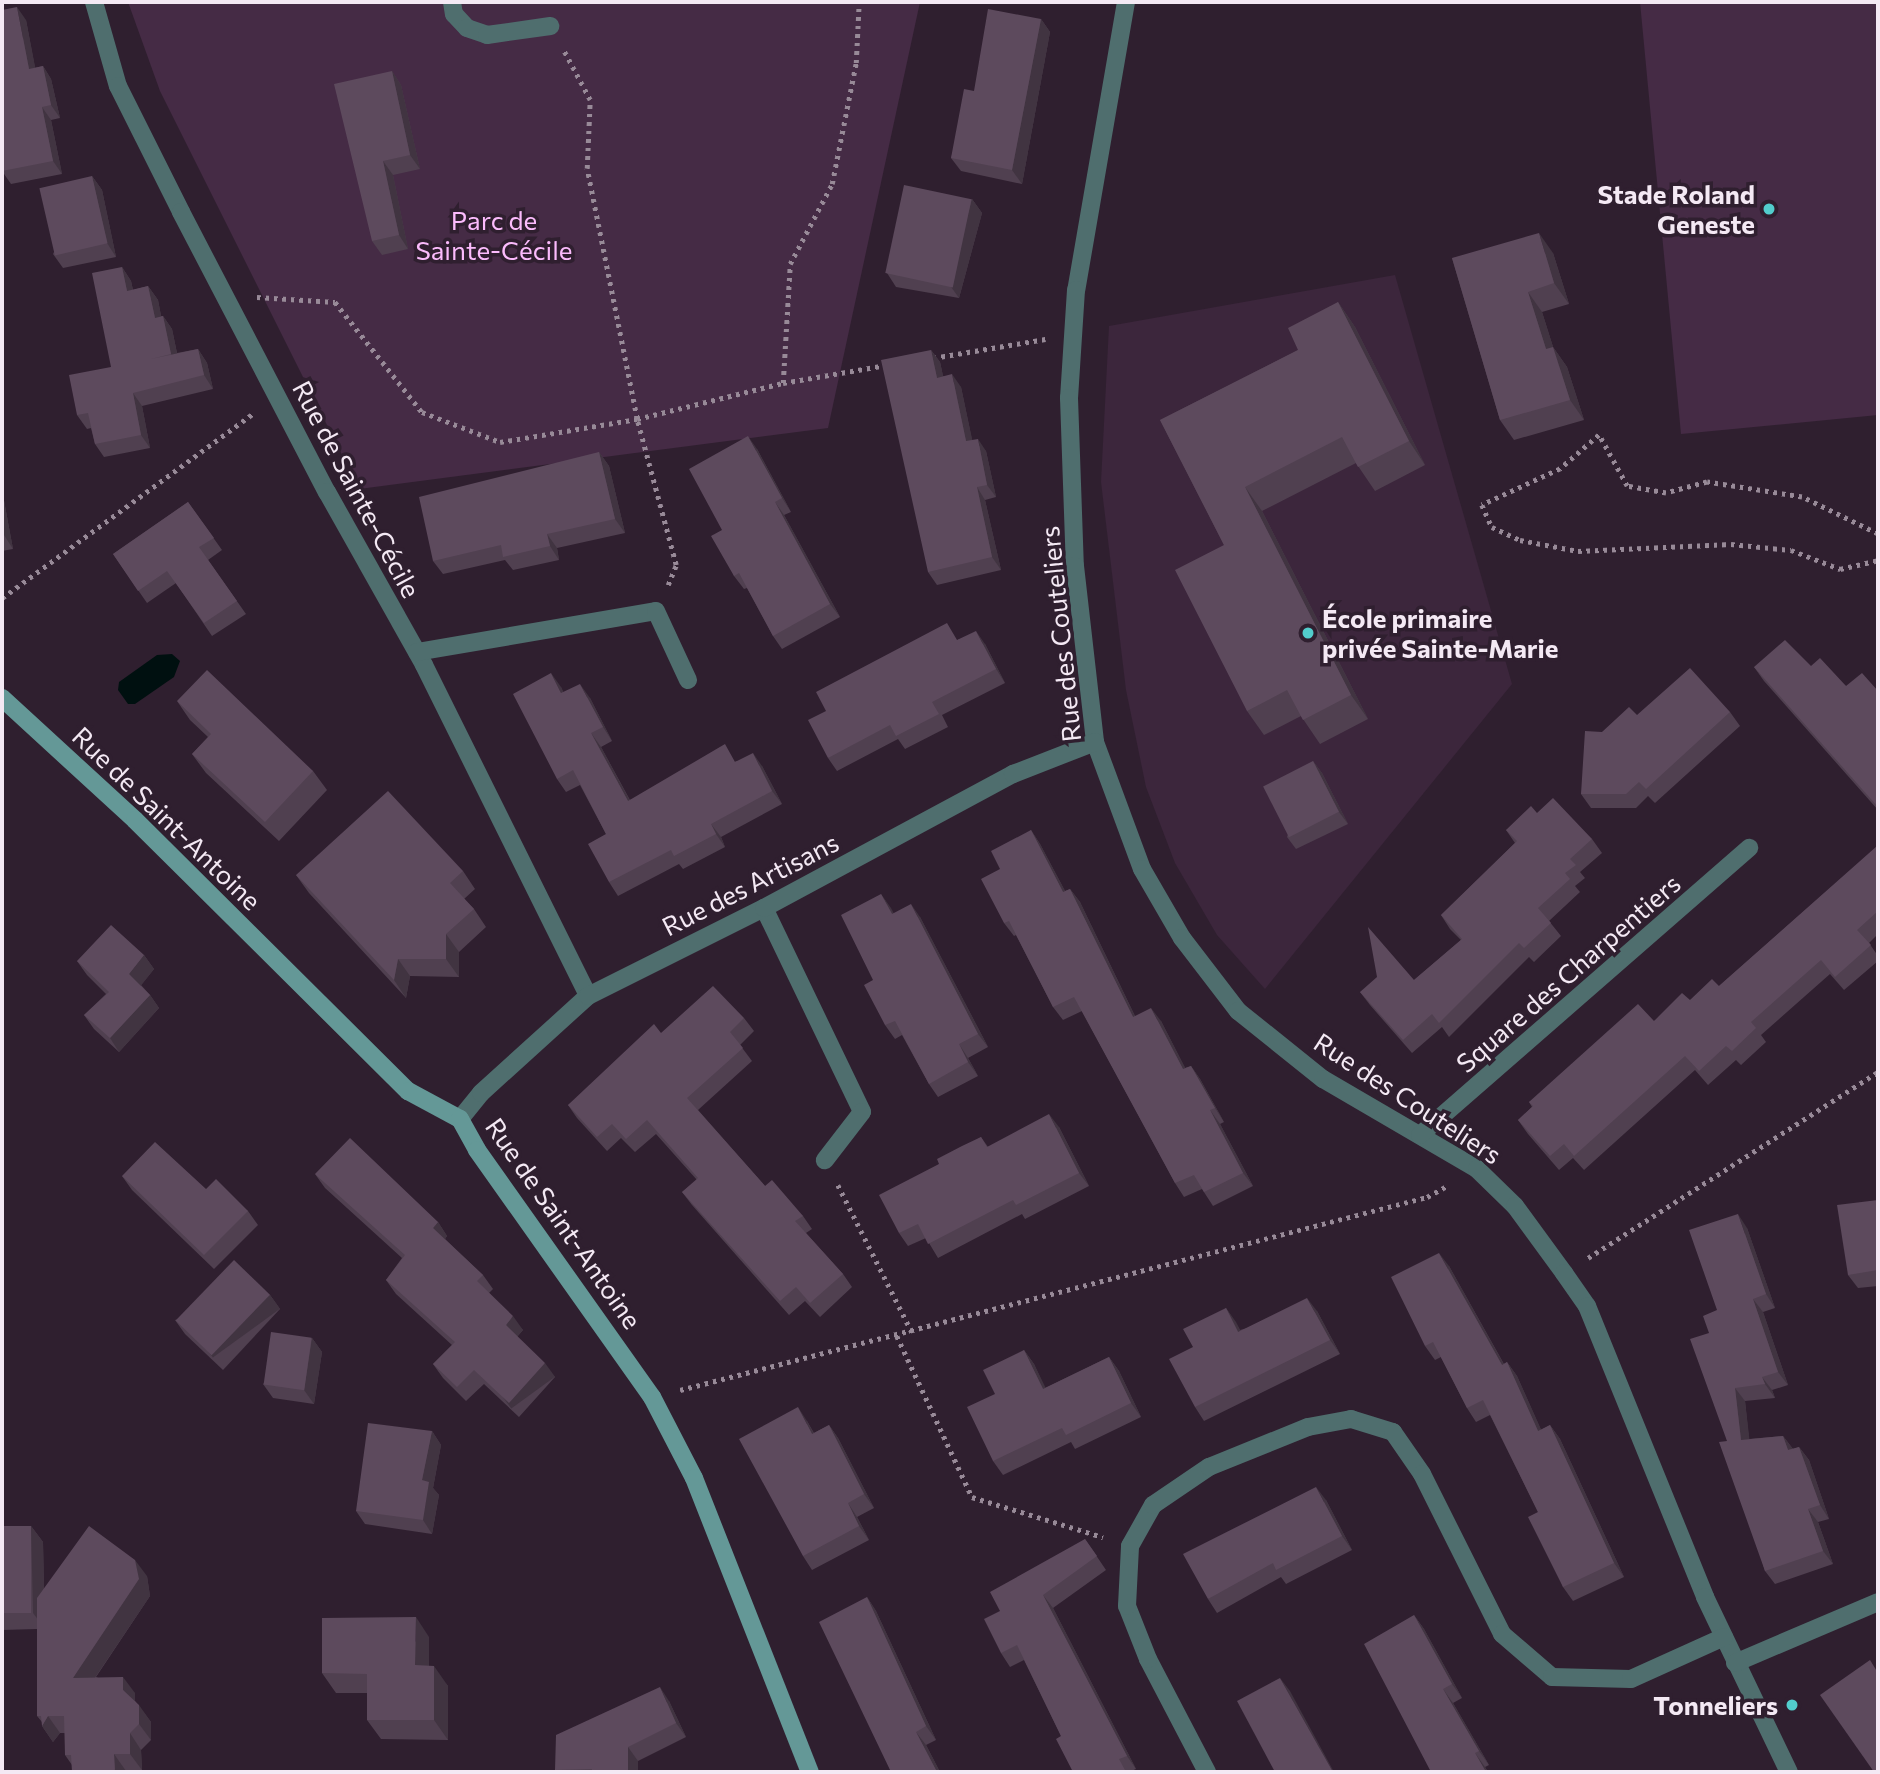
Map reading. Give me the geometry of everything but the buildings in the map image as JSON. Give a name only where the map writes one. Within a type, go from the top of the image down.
[{"type":"street","name":"Rue de Sainte-Cécile","points":[[94,2],[118,86],[277,396],[417,652],[588,996]]},
{"type":"street","points":[[452,2],[454,14],[467,28],[487,35],[550,26]]},
{"type":"street","name":"Rue des Couteliers","points":[[1126,2],[1070,334],[1075,566],[1095,742],[1142,869],[1182,937],[1238,1011],[1323,1079],[1477,1170],[1515,1206],[1564,1273],[1587,1306],[1735,1663],[1789,1772]]},
{"type":"street","points":[[417,652],[656,611],[688,680]]},
{"type":"street","name":"Rue de Saint-Antoine","points":[[2,698],[135,820],[408,1091],[460,1119],[477,1150],[652,1397],[694,1478],[810,1772]]},
{"type":"street","name":"Rue des Artisans","points":[[460,1119],[481,1093],[588,996],[764,908],[1013,774],[1095,742]]},
{"type":"street","name":"Square des Charpentiers","points":[[1420,1135],[1749,848]]},
{"type":"street","points":[[764,908],[862,1112],[825,1160]]},
{"type":"street","points":[[1207,1772],[1148,1659],[1127,1606],[1130,1546],[1153,1504],[1209,1467],[1308,1427],[1351,1419],[1392,1432],[1422,1474],[1502,1633],[1552,1677],[1631,1679],[1724,1637]]},
{"type":"street","points":[[1735,1663],[1878,1602]]},
{"type":"path","points":[[783,383],[790,264],[832,184],[856,63],[859,2]]},
{"type":"path","points":[[550,26],[590,100],[587,168],[637,419],[677,565],[656,611]]},
{"type":"path","points":[[224,295],[335,302],[422,412],[499,442],[637,419],[783,383],[893,364]]},
{"type":"path","points":[[920,360],[1070,334]]},
{"type":"path","points":[[2,598],[277,396]]},
{"type":"path","points":[[1878,534],[1802,497],[1707,482],[1666,494],[1627,485],[1599,435],[1560,469],[1482,505],[1492,527],[1520,540],[1578,551],[1731,544],[1791,550],[1840,569],[1878,560]]},
{"type":"path","points":[[1564,1273],[1878,1072]]},
{"type":"path","points":[[825,1160],[912,1332]]},
{"type":"path","points":[[652,1397],[897,1336],[1427,1197],[1477,1170]]},
{"type":"path","points":[[897,1336],[972,1497],[1130,1546]]},
{"type":"shaded area","name":"École primaire privée Sainte-Marie","points":[[1395,275],[1512,684],[1265,989],[1217,935],[1175,863],[1146,787],[1126,690],[1101,482],[1109,326]]},
{"type":"shaded area","points":[[172,654],[180,661],[174,677],[135,704],[128,704],[118,690],[119,682],[157,655]]},
{"type":"green space","name":"Parc de Sainte-Cécile","points":[[128,2],[920,2],[828,428],[359,489],[160,91]]},
{"type":"green space","name":"Stade Roland Geneste","points":[[1640,2],[1878,2],[1878,415],[1681,434]]},
{"type":"place","name":"Stade Roland Geneste","points":[[1769,209]]},
{"type":"place","name":"École primaire privée Sainte-Marie","points":[[1308,633]]},
{"type":"place","name":"Tonneliers","points":[[1792,1705]]}]
